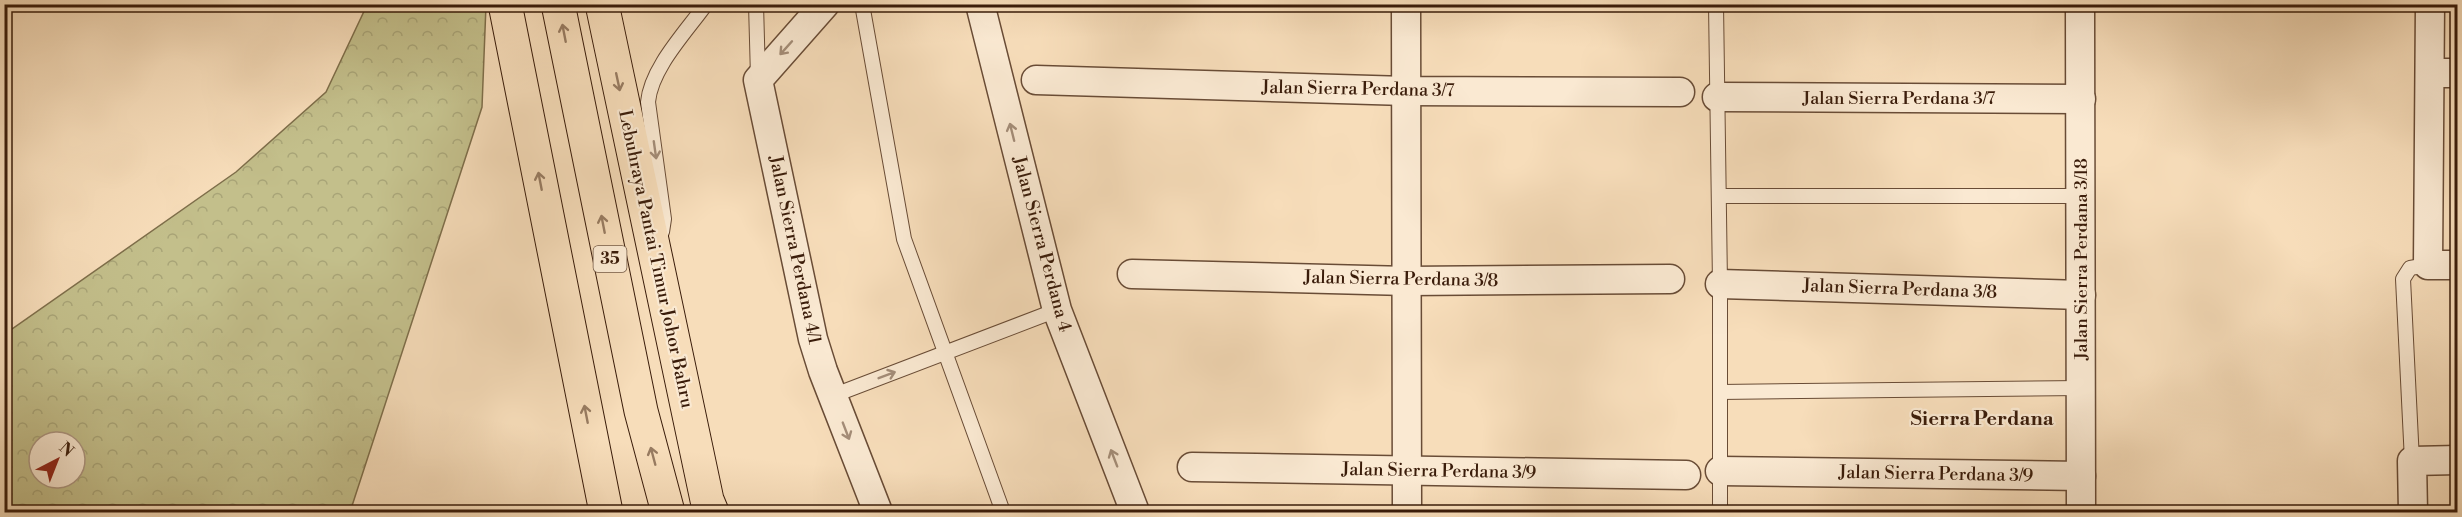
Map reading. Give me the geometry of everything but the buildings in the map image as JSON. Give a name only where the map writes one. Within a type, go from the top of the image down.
[{"type":"highway","points":[[505,4],[606,513]]},
{"type":"highway","name":"35","points":[[558,4],[641,411],[668,513]]},
{"type":"highway","name":"Lebuhraya Pantai Timur Johor Bahru","points":[[602,4],[707,500],[712,513]]},
{"type":"street","points":[[758,80],[825,4]]},
{"type":"street","name":"Jalan Sierra Perdana 4","points":[[980,4],[1057,310],[1135,513]]},
{"type":"street","points":[[1406,4],[1407,513]]},
{"type":"street","name":"Jalan Sierra Perdana 3/18","points":[[2080,4],[2081,513]]},
{"type":"street","points":[[2430,4],[2444,73],[2428,265],[2457,265]]},
{"type":"street","name":"Jalan Sierra Perdana 4/1","points":[[758,80],[813,339],[832,396],[878,513]]},
{"type":"street","name":"Jalan Sierra Perdana 3/7","points":[[1036,80],[1406,91],[1680,92]]},
{"type":"street","name":"Jalan Sierra Perdana 3/7","points":[[1717,97],[2080,99]]},
{"type":"street","name":"Jalan Sierra Perdana 3/8","points":[[1132,274],[1407,281],[1670,279]]},
{"type":"street","name":"Jalan Sierra Perdana 3/8","points":[[1720,284],[2081,295]]},
{"type":"street","points":[[2413,513],[2412,461],[2457,460]]},
{"type":"street","name":"Jalan Sierra Perdana 3/9","points":[[1192,467],[1686,475]]},
{"type":"street","name":"Jalan Sierra Perdana 3/9","points":[[1720,471],[2081,476]]},
{"type":"lane","points":[[657,264],[664,219],[648,102],[649,89],[656,74],[706,4]]},
{"type":"lane","points":[[756,4],[758,80]]},
{"type":"lane","points":[[862,4],[904,239],[1003,513]]},
{"type":"lane","points":[[1716,4],[1720,513]]},
{"type":"lane","points":[[1719,196],[2080,196]]},
{"type":"lane","points":[[2412,461],[2403,279],[2410,268],[2428,265]]},
{"type":"lane","points":[[832,396],[1057,310]]},
{"type":"lane","points":[[1720,392],[2081,388]]},
{"type":"green space","points":[[367,5],[486,5],[482,107],[350,512],[5,512],[5,334],[236,172],[326,92]]},
{"type":"district","name":"Sierra Perdana","points":[[1982,419]]}]
